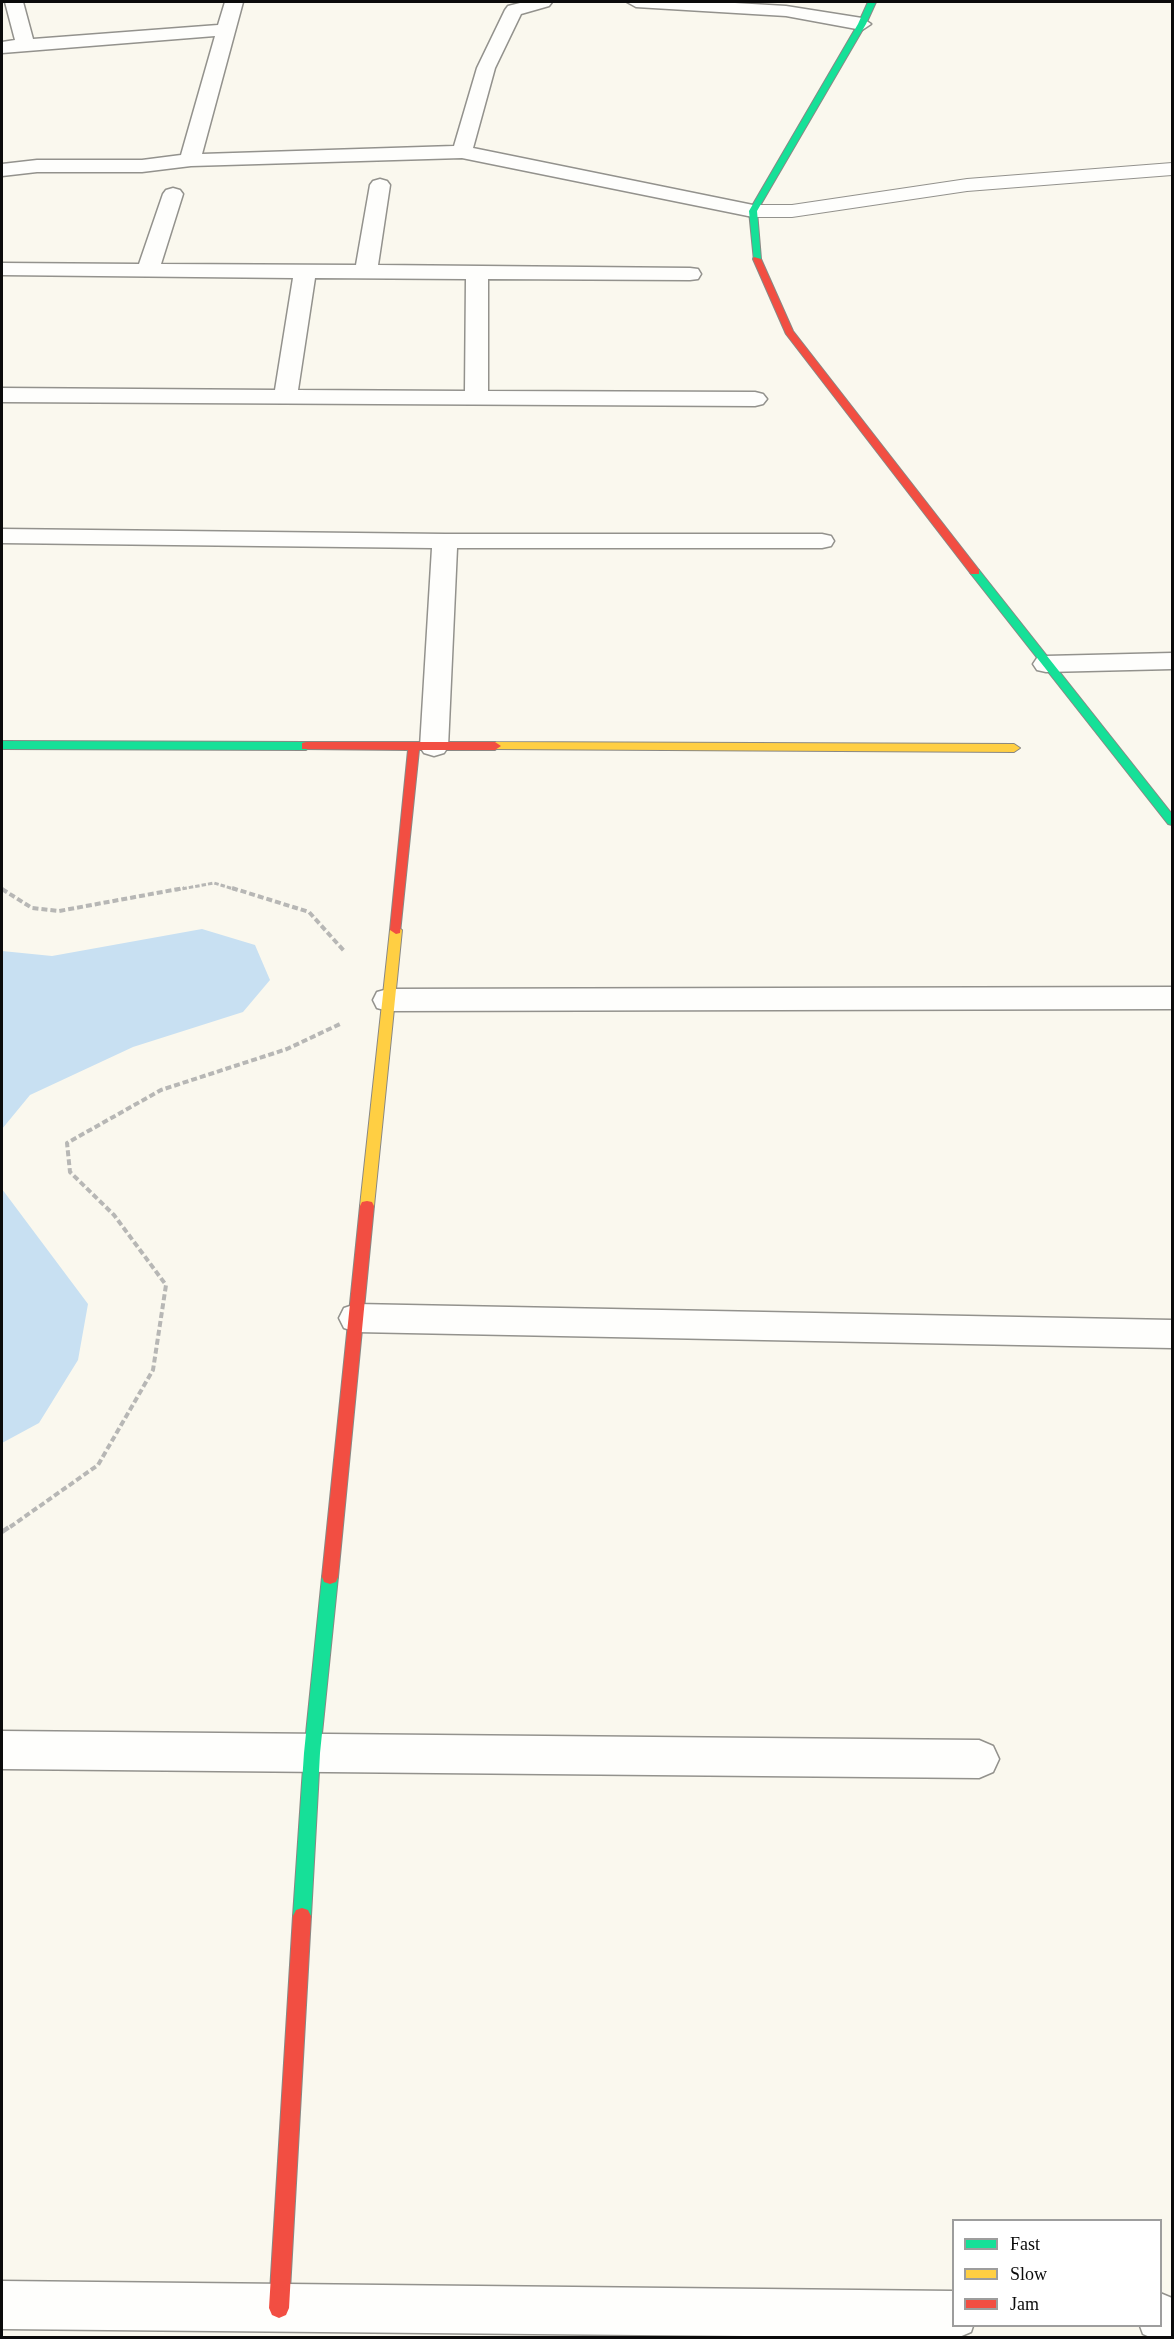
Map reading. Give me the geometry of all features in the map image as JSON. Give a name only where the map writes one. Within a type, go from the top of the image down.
[{"type":"street","points":[[14,2],[25,45]]},
{"type":"street","points":[[191,160],[192,148],[234,2]]},
{"type":"street","points":[[462,152],[486,68],[514,10],[543,2]]},
{"type":"street","points":[[636,2],[786,11],[862,24]]},
{"type":"street","points":[[872,2],[862,24],[753,211],[754,255],[789,332],[1046,664],[1173,821]]},
{"type":"street","points":[[2,47],[225,30]]},
{"type":"street","points":[[2,170],[37,166],[142,166],[191,160],[462,152],[753,211]]},
{"type":"street","points":[[366,272],[380,185]]},
{"type":"street","points":[[148,270],[173,194]]},
{"type":"street","points":[[2,269],[690,274]]},
{"type":"street","points":[[285,397],[305,271]]},
{"type":"street","points":[[476,398],[477,272]]},
{"type":"street","points":[[2,395],[755,399]]},
{"type":"street","points":[[2,537],[445,541],[822,541]]},
{"type":"street","points":[[279,2308],[312,1753],[388,1000],[424,748],[445,541]]},
{"type":"street","points":[[1046,664],[1173,661]]},
{"type":"street","points":[[2,745],[1014,748]]},
{"type":"street","points":[[388,1000],[1173,998]]},
{"type":"street","points":[[356,1318],[1173,1334]]},
{"type":"street","points":[[2,1750],[979,1759]]},
{"type":"street","points":[[2,2305],[279,2308],[850,2325],[952,2315]]},
{"type":"lane","points":[[753,211],[781,212],[967,185],[1173,169]]},
{"type":"path","points":[[2,889],[32,909],[59,911],[214,883],[309,912],[388,1000],[287,1048],[161,1090],[67,1143],[70,1172],[114,1215],[166,1286],[153,1371],[98,1465],[2,1532]]},
{"type":"water","points":[[202,929],[255,945],[270,980],[243,1012],[133,1047],[30,1095],[2,1129],[2,951],[52,956]]},
{"type":"water","points":[[2,1189],[88,1304],[78,1360],[39,1423],[2,1443]]},
{"type":"traffic: fast","points":[[757,259],[753,211],[862,24],[872,2]]},
{"type":"traffic: fast","points":[[975,572],[1172,821]]},
{"type":"traffic: fast","points":[[2,745],[306,746]]},
{"type":"traffic: fast","points":[[302,1916],[312,1753],[330,1577]]},
{"type":"traffic: slow","points":[[495,746],[1014,748]]},
{"type":"traffic: slow","points":[[367,1206],[396,930]]},
{"type":"traffic: jam","points":[[757,259],[789,332],[975,572]]},
{"type":"traffic: jam","points":[[306,746],[495,746]]},
{"type":"traffic: jam","points":[[396,930],[414,748]]},
{"type":"traffic: jam","points":[[330,1577],[367,1206]]},
{"type":"traffic: jam","points":[[279,2308],[302,1916]]}]
